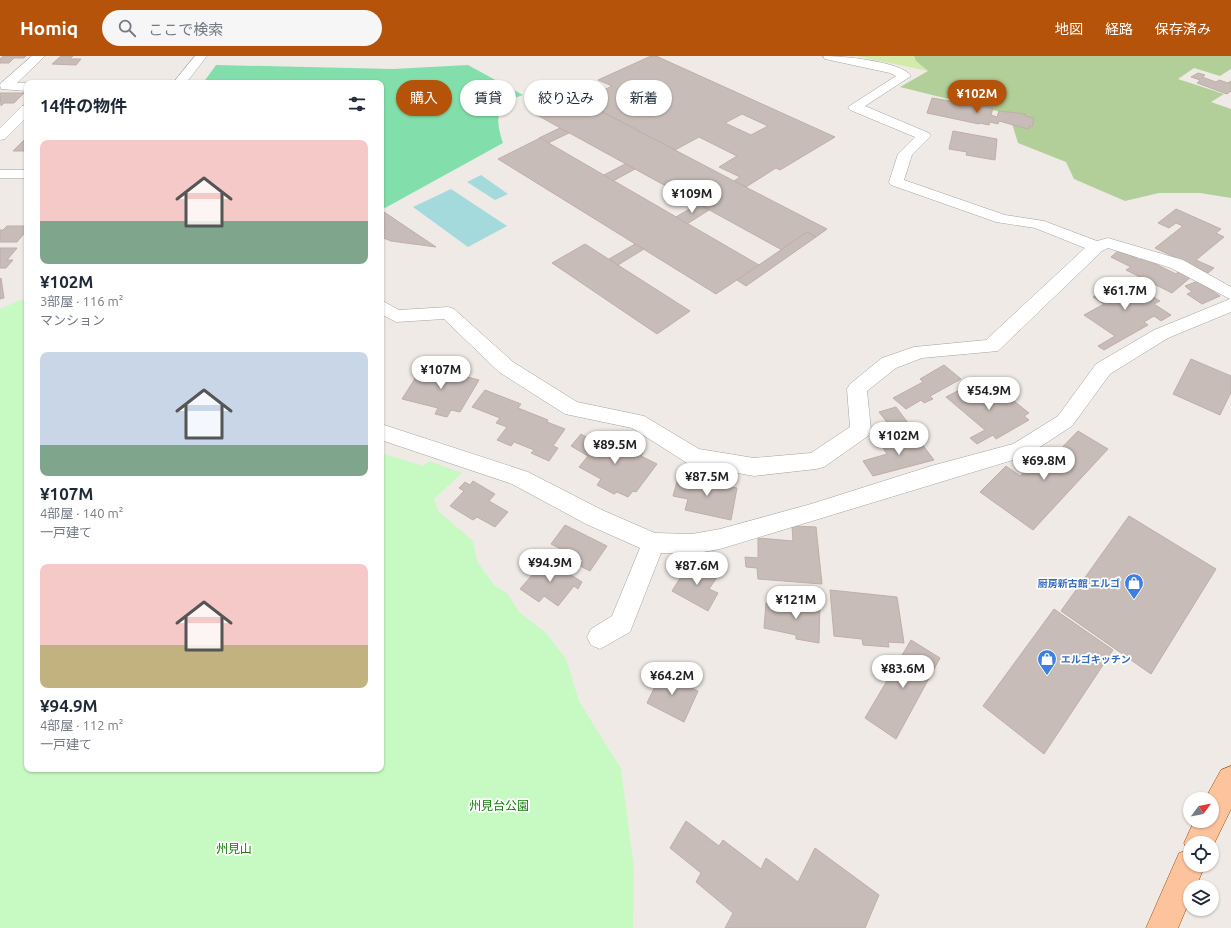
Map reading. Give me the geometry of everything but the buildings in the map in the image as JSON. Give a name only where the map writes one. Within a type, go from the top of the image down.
[{"type":"main road","points":[[1219,801],[1231,780]]},
{"type":"main road","points":[[1162,928],[1186,872]]},
{"type":"street","points":[[24,87],[6,86],[39,56]]},
{"type":"street","points":[[181,80],[200,56]]},
{"type":"street","points":[[829,56],[894,70],[905,76],[855,106],[924,136],[905,154],[896,182],[1002,219],[1038,224],[1096,247]]},
{"type":"street","points":[[6,69],[26,68]]},
{"type":"street","points":[[0,136],[24,112]]},
{"type":"street","points":[[2,177],[24,174]]},
{"type":"street","points":[[384,308],[396,316],[448,313],[506,368],[572,409],[637,421],[694,457],[754,467],[816,460],[835,449],[860,430],[856,389],[870,377],[889,363],[921,352],[991,346],[1096,247],[1108,243],[1177,264],[1231,294]]},
{"type":"street","points":[[384,433],[520,478],[594,517],[653,543],[692,544],[720,539],[811,513],[932,475],[1019,450],[1065,421],[1103,369],[1161,334],[1231,305]]},
{"type":"street","points":[[600,637],[621,624],[653,543]]},
{"type":"green space","points":[[856,56],[914,56],[916,61],[928,71]]},
{"type":"green space","points":[[914,56],[1231,56],[1231,69],[1220,76],[1194,68],[1178,79],[1224,94],[1211,102],[1231,109],[1231,198],[1200,193],[1159,193],[1125,201],[1074,179],[1066,162],[1018,143],[1009,114],[900,87],[928,71],[916,61]]},
{"type":"green space","points":[[216,65],[393,69],[468,65],[496,80],[460,80],[460,116],[498,116],[498,123],[503,143],[385,208],[384,80],[205,80]]},
{"type":"green space","points":[[516,91],[523,95],[516,97]]},
{"type":"green space","name":"州見台公園","points":[[23,299],[24,301],[24,772],[384,772],[384,454],[423,466],[429,461],[462,473],[434,499],[438,511],[473,541],[477,561],[494,585],[507,593],[519,612],[546,633],[566,659],[579,701],[621,769],[634,869],[633,928],[0,928],[0,309]]},
{"type":"water","points":[[481,175],[508,194],[495,200],[467,182]]},
{"type":"water","points":[[451,189],[507,226],[468,247],[413,207]]},
{"type":"place","name":"厨房新古館 エルゴ","points":[[1134,600]]},
{"type":"place","name":"エルゴキッチン","points":[[1047,676]]},
{"type":"park label","name":"州見山","points":[[234,848]]}]
